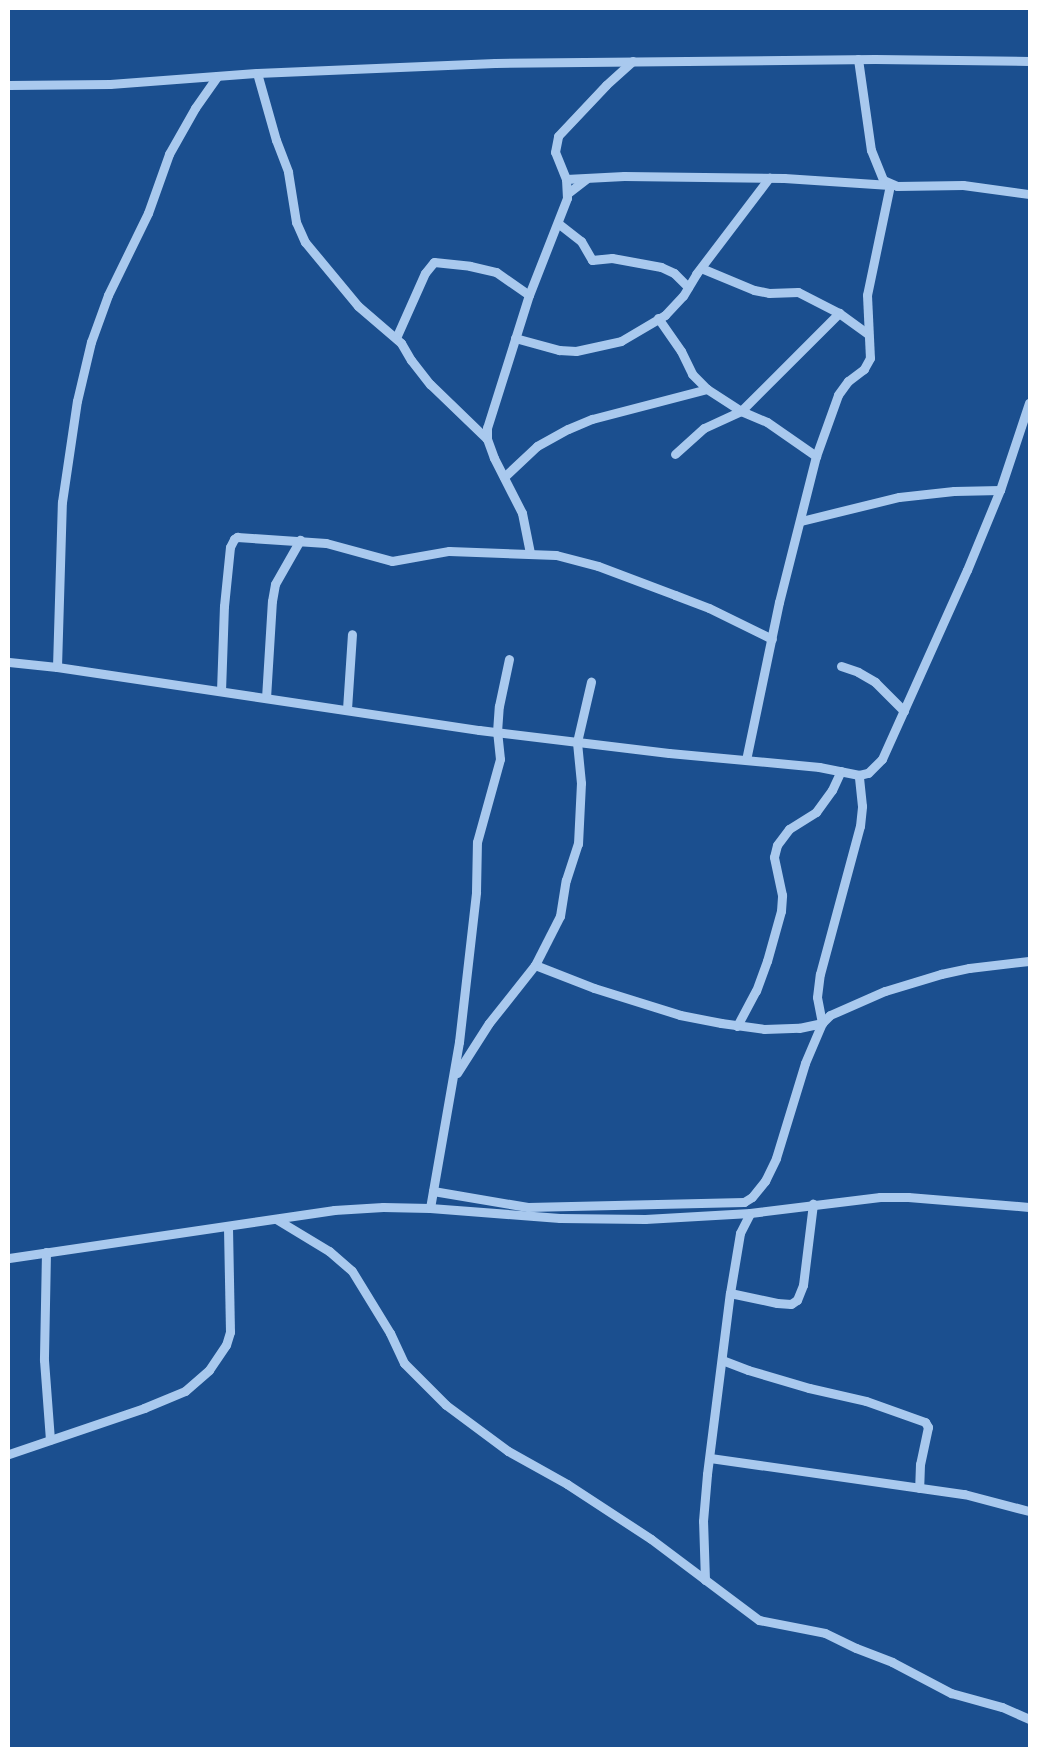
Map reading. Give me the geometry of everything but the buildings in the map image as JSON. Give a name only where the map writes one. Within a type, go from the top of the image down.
[{"type":"street","points":[[858,59],[871,150],[880,176],[890,185]]},
{"type":"street","points":[[9,85],[110,84],[257,73],[495,62],[858,59],[1029,61]]},
{"type":"street","points":[[487,439],[492,409],[529,295],[559,224],[568,193],[566,179],[555,152],[558,136],[606,85],[633,61]]},
{"type":"street","points":[[257,73],[276,140],[288,172],[296,222],[305,242],[358,306],[396,338],[430,384],[487,439],[522,513],[530,553]]},
{"type":"street","points":[[57,667],[62,502],[77,402],[91,342],[108,295],[148,213],[169,154],[195,108],[217,76]]},
{"type":"street","points":[[566,179],[624,176],[769,178],[890,185],[963,185],[1029,194]]},
{"type":"street","points":[[515,338],[559,350],[576,351],[621,341],[658,318],[672,308],[769,178]]},
{"type":"street","points":[[568,193],[586,179]]},
{"type":"street","points":[[746,760],[772,639],[816,456],[838,395],[848,381],[867,364],[871,351],[868,334],[867,295],[890,185]]},
{"type":"street","points":[[559,224],[581,241],[592,260],[612,258],[662,267],[674,273],[688,287]]},
{"type":"street","points":[[396,338],[424,273],[434,262],[470,266],[496,272],[529,295]]},
{"type":"street","points":[[701,268],[763,292],[798,292],[839,313],[868,334]]},
{"type":"street","points":[[675,454],[704,428],[740,411],[839,313]]},
{"type":"street","points":[[658,318],[681,351],[692,374],[707,389],[740,411],[768,422],[816,456]]},
{"type":"street","points":[[504,477],[537,446],[568,428],[600,416],[707,389]]},
{"type":"street","points":[[9,662],[57,667],[497,732],[841,771],[859,775],[868,773],[882,760],[967,570],[1000,490],[1029,403]]},
{"type":"street","points":[[801,521],[907,496],[954,491],[1000,490]]},
{"type":"street","points":[[222,691],[224,606],[230,547],[234,538],[247,536],[326,543],[392,561],[443,552],[530,553],[570,558],[622,575],[709,608],[772,639]]},
{"type":"street","points":[[266,698],[272,600],[275,584],[300,540]]},
{"type":"street","points":[[347,709],[352,634]]},
{"type":"street","points":[[430,1208],[454,1077],[464,1009],[469,934],[476,892],[477,842],[500,759],[497,732],[499,706],[509,659]]},
{"type":"street","points":[[841,666],[858,672],[875,682],[904,711]]},
{"type":"street","points":[[454,1077],[489,1024],[534,965],[556,927],[563,903],[566,880],[578,850],[580,783],[577,742],[591,682]]},
{"type":"street","points":[[737,1026],[756,991],[767,961],[781,911],[782,895],[774,857],[777,846],[789,829],[816,812],[841,771]]},
{"type":"street","points":[[822,1023],[817,997],[819,982],[860,826],[862,806],[859,775]]},
{"type":"street","points":[[433,1191],[528,1207],[744,1202],[761,1187],[776,1158],[805,1063],[822,1023],[830,1015],[857,1002],[941,974],[969,968],[1029,961]]},
{"type":"street","points":[[534,965],[594,988],[680,1015],[737,1026],[783,1029],[822,1023]]},
{"type":"street","points":[[9,1258],[334,1210],[383,1207],[430,1208],[560,1218],[645,1219],[750,1213],[813,1204],[908,1196],[1029,1207]]},
{"type":"street","points":[[730,1292],[777,1303],[791,1304],[797,1300],[803,1285],[813,1204]]},
{"type":"street","points":[[705,1580],[703,1521],[730,1292],[740,1233],[750,1213]]},
{"type":"street","points":[[276,1219],[328,1251],[352,1271],[390,1332],[404,1363],[446,1405],[508,1451],[567,1484],[639,1531],[761,1621],[824,1633],[899,1666],[951,1694],[1002,1707],[1029,1719]]},
{"type":"street","points":[[9,1454],[144,1408],[185,1390],[209,1370],[226,1345],[230,1332],[228,1226]]},
{"type":"street","points":[[46,1252],[44,1360],[50,1440]]},
{"type":"street","points":[[722,1360],[790,1382],[866,1401],[925,1422],[928,1427],[920,1464],[919,1488]]},
{"type":"street","points":[[710,1458],[964,1494],[1029,1512]]}]
